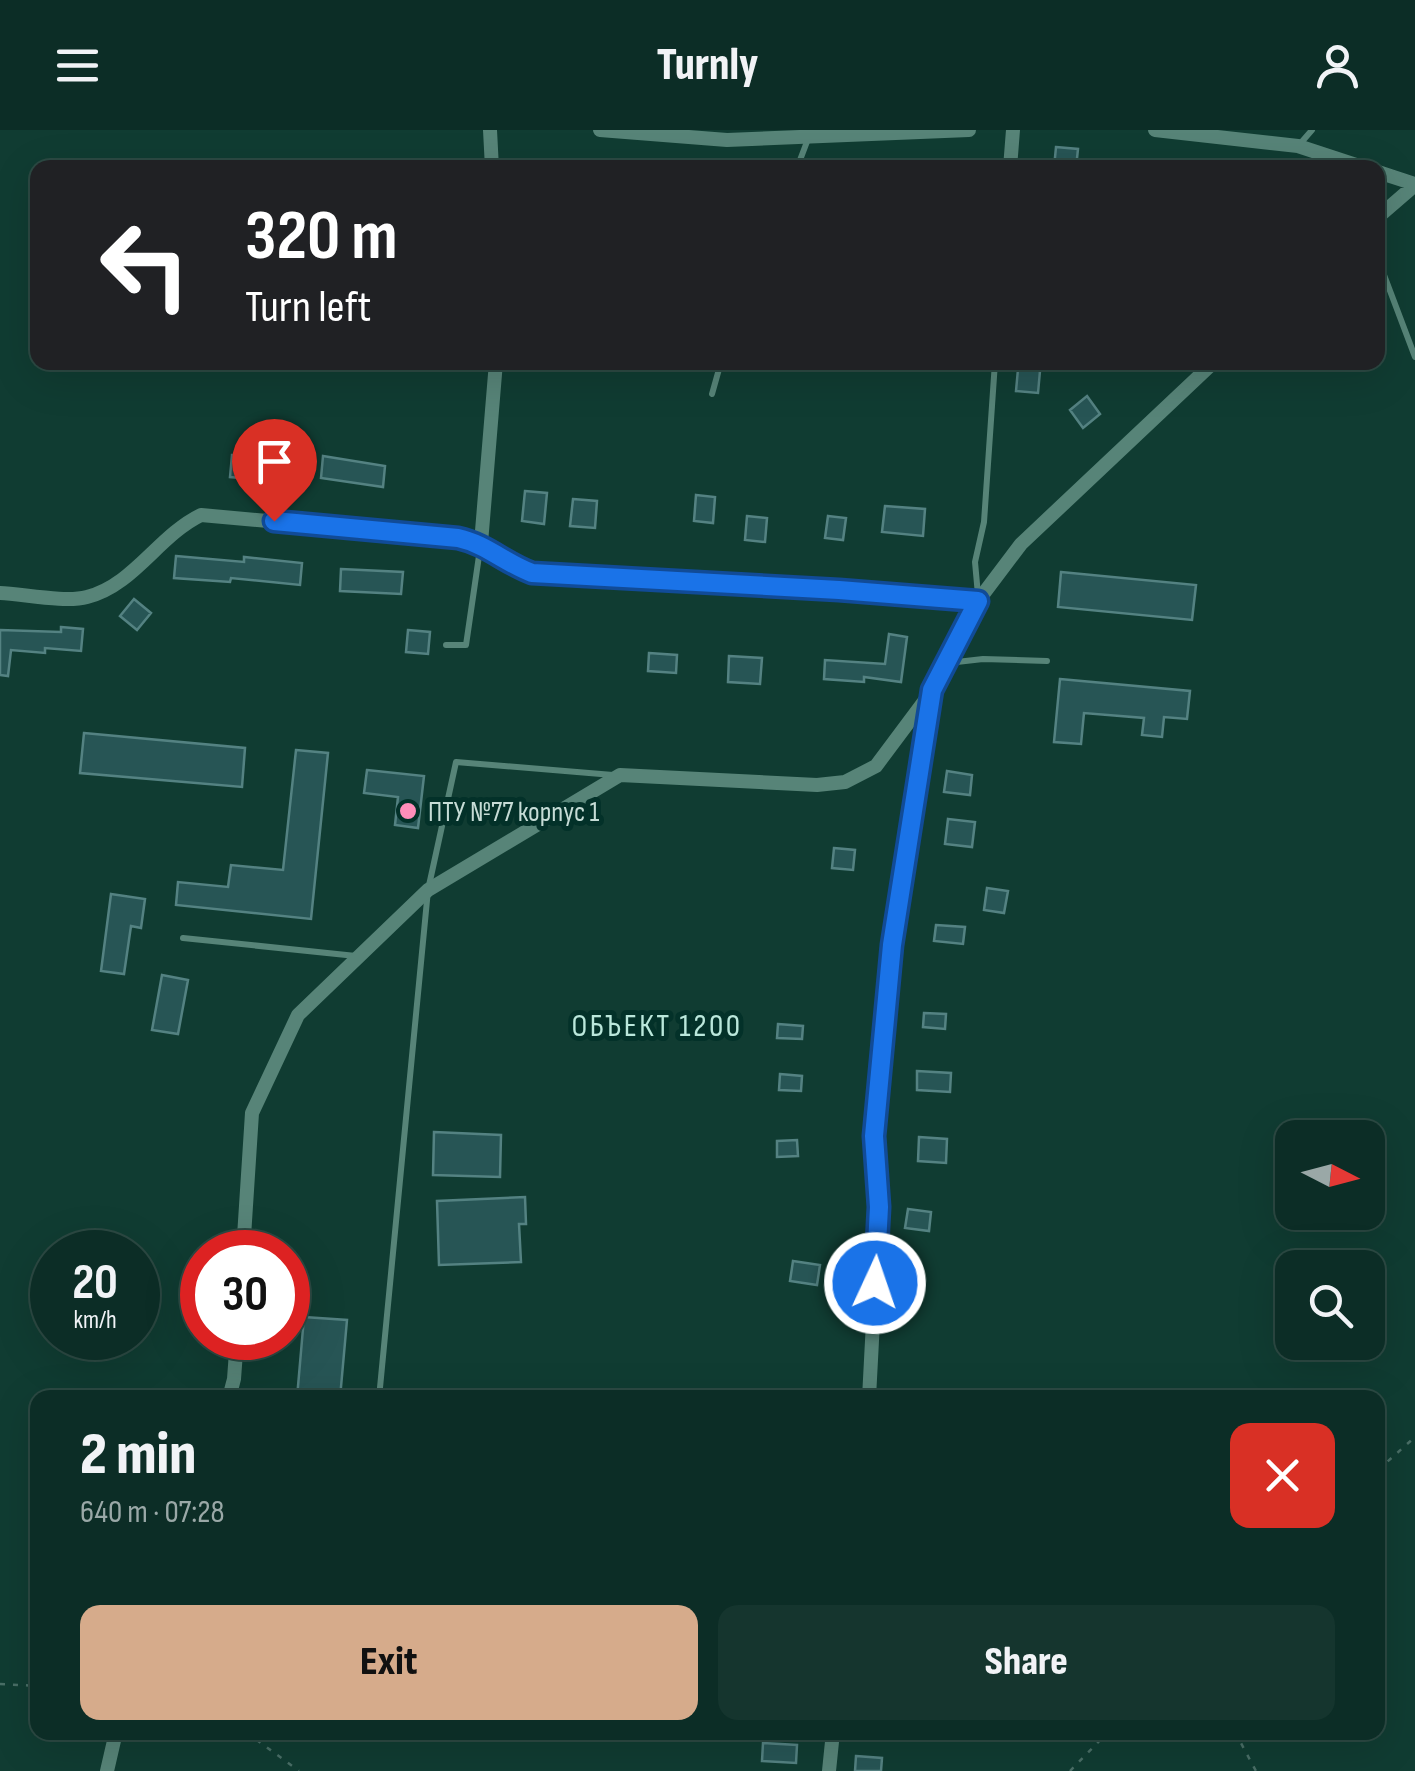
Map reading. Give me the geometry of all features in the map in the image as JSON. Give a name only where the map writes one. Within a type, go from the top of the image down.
[{"type":"street","points":[[490,130],[492,160]]},
{"type":"street","points":[[600,130],[726,140],[968,130]]},
{"type":"street","points":[[1011,160],[1013,130]]},
{"type":"street","points":[[1155,130],[1298,146],[1341,160]]},
{"type":"street","points":[[1385,174],[1415,184],[1385,212]]},
{"type":"street","points":[[480,543],[495,370]]},
{"type":"street","points":[[244,1230],[252,1113],[298,1015],[428,890],[620,775],[817,786],[845,782],[876,766],[932,690],[978,601],[1021,544],[1206,370]]},
{"type":"street","points":[[0,593],[84,598],[117,585],[180,525],[201,515],[480,543],[506,563],[532,573],[978,601]]},
{"type":"street","points":[[869,1390],[879,1207],[874,1136],[892,945],[932,690]]},
{"type":"street","points":[[231,1390],[235,1360]]},
{"type":"street","points":[[107,1771],[114,1740]]},
{"type":"street","points":[[829,1771],[832,1740]]},
{"type":"lane","points":[[1298,146],[1312,130]]},
{"type":"lane","points":[[802,160],[819,135]]},
{"type":"lane","points":[[1385,278],[1415,357]]},
{"type":"lane","points":[[712,394],[719,370]]},
{"type":"lane","points":[[978,601],[975,562],[984,522],[994,370]]},
{"type":"lane","points":[[446,645],[466,644],[480,543]]},
{"type":"lane","points":[[947,663],[983,659],[1047,661]]},
{"type":"lane","points":[[380,1390],[428,890],[456,762],[620,775]]},
{"type":"lane","points":[[183,938],[357,956]]},
{"type":"path","points":[[1385,1464],[1415,1437]]},
{"type":"path","points":[[0,1684],[30,1686]]},
{"type":"path","points":[[257,1740],[299,1771]]},
{"type":"path","points":[[1070,1771],[1100,1740]]},
{"type":"path","points":[[1239,1740],[1256,1771]]},
{"type":"building","points":[[1056,147],[1078,149],[1077,160],[1055,160]]},
{"type":"building","points":[[1018,370],[1040,371],[1038,393],[1016,391]]},
{"type":"building","points":[[1087,396],[1100,414],[1083,428],[1070,410]]},
{"type":"building","points":[[232,455],[254,457],[252,479],[230,477]]},
{"type":"building","points":[[323,456],[385,466],[383,487],[321,478]]},
{"type":"building","points":[[525,491],[547,493],[544,524],[522,521]]},
{"type":"building","points":[[696,495],[715,497],[713,523],[694,521]]},
{"type":"building","points":[[573,499],[597,501],[595,528],[570,526]]},
{"type":"building","points":[[885,506],[925,509],[923,536],[882,532]]},
{"type":"building","points":[[747,516],[767,518],[765,542],[745,540]]},
{"type":"building","points":[[828,516],[846,518],[843,540],[825,538]]},
{"type":"building","points":[[176,556],[302,563],[300,585],[231,578],[230,582],[174,578]]},
{"type":"building","points":[[341,569],[403,572],[401,594],[340,591]]},
{"type":"building","points":[[1061,572],[1196,585],[1192,620],[1058,607]]},
{"type":"building","points":[[134,599],[151,613],[137,630],[120,616]]},
{"type":"building","points":[[61,627],[83,629],[81,651],[11,650],[8,676],[0,675],[0,630],[61,632]]},
{"type":"building","points":[[408,630],[430,632],[428,654],[406,652]]},
{"type":"building","points":[[889,634],[907,637],[901,682],[864,677],[864,682],[824,679],[825,660],[885,664]]},
{"type":"building","points":[[649,653],[677,655],[676,673],[648,671]]},
{"type":"building","points":[[729,656],[762,658],[760,684],[728,682]]},
{"type":"building","points":[[1060,679],[1190,691],[1187,719],[1164,717],[1162,737],[1142,735],[1144,718],[1084,713],[1081,744],[1054,742]]},
{"type":"building","points":[[84,733],[245,748],[242,787],[80,773]]},
{"type":"building","points":[[296,750],[328,753],[311,919],[176,905],[178,882],[228,887],[231,865],[283,870]]},
{"type":"building","name":"ПТУ №77 корпус 1","points":[[367,770],[424,776],[418,828],[395,825],[398,797],[364,793]]},
{"type":"building","points":[[947,771],[972,775],[970,795],[944,792]]},
{"type":"building","points":[[948,819],[975,822],[972,847],[945,844]]},
{"type":"building","points":[[834,848],[855,850],[853,870],[832,868]]},
{"type":"building","points":[[987,888],[1008,891],[1004,913],[984,910]]},
{"type":"building","points":[[111,894],[145,899],[141,928],[131,926],[124,974],[101,971]]},
{"type":"building","points":[[936,925],[965,927],[963,944],[934,941]]},
{"type":"building","points":[[162,975],[188,980],[178,1034],[152,1030]]},
{"type":"building","points":[[924,1013],[946,1014],[945,1029],[923,1027]]},
{"type":"building","points":[[778,1024],[803,1026],[802,1039],[777,1038]]},
{"type":"building","points":[[917,1071],[951,1073],[950,1092],[917,1090]]},
{"type":"building","points":[[780,1074],[802,1076],[801,1091],[779,1090]]},
{"type":"building","points":[[434,1132],[501,1135],[500,1177],[433,1175]]},
{"type":"building","points":[[919,1137],[947,1139],[946,1163],[918,1161]]},
{"type":"building","points":[[797,1140],[798,1156],[777,1157],[777,1141]]},
{"type":"building","points":[[525,1197],[526,1224],[519,1224],[521,1262],[439,1265],[437,1201]]},
{"type":"building","points":[[908,1209],[931,1212],[929,1231],[905,1228]]},
{"type":"building","points":[[793,1261],[820,1265],[817,1285],[790,1281]]},
{"type":"building","points":[[902,1281],[923,1284],[921,1299],[901,1297]]},
{"type":"building","points":[[310,1317],[347,1320],[341,1390],[298,1390],[300,1360],[310,1360]]},
{"type":"building","points":[[763,1743],[797,1745],[796,1763],[762,1761]]},
{"type":"building","points":[[856,1756],[882,1758],[881,1771],[855,1771]]},
{"type":"place","name":"ПТУ №77 корпус 1","points":[[408,811]]},
{"type":"district","name":"ОБЪЕКТ 1200","points":[[657,1025]]},
{"type":"route","points":[[274,521],[458,538],[480,543],[506,563],[532,573],[978,601],[932,690],[892,945],[874,1136],[879,1207],[875,1283]]}]
